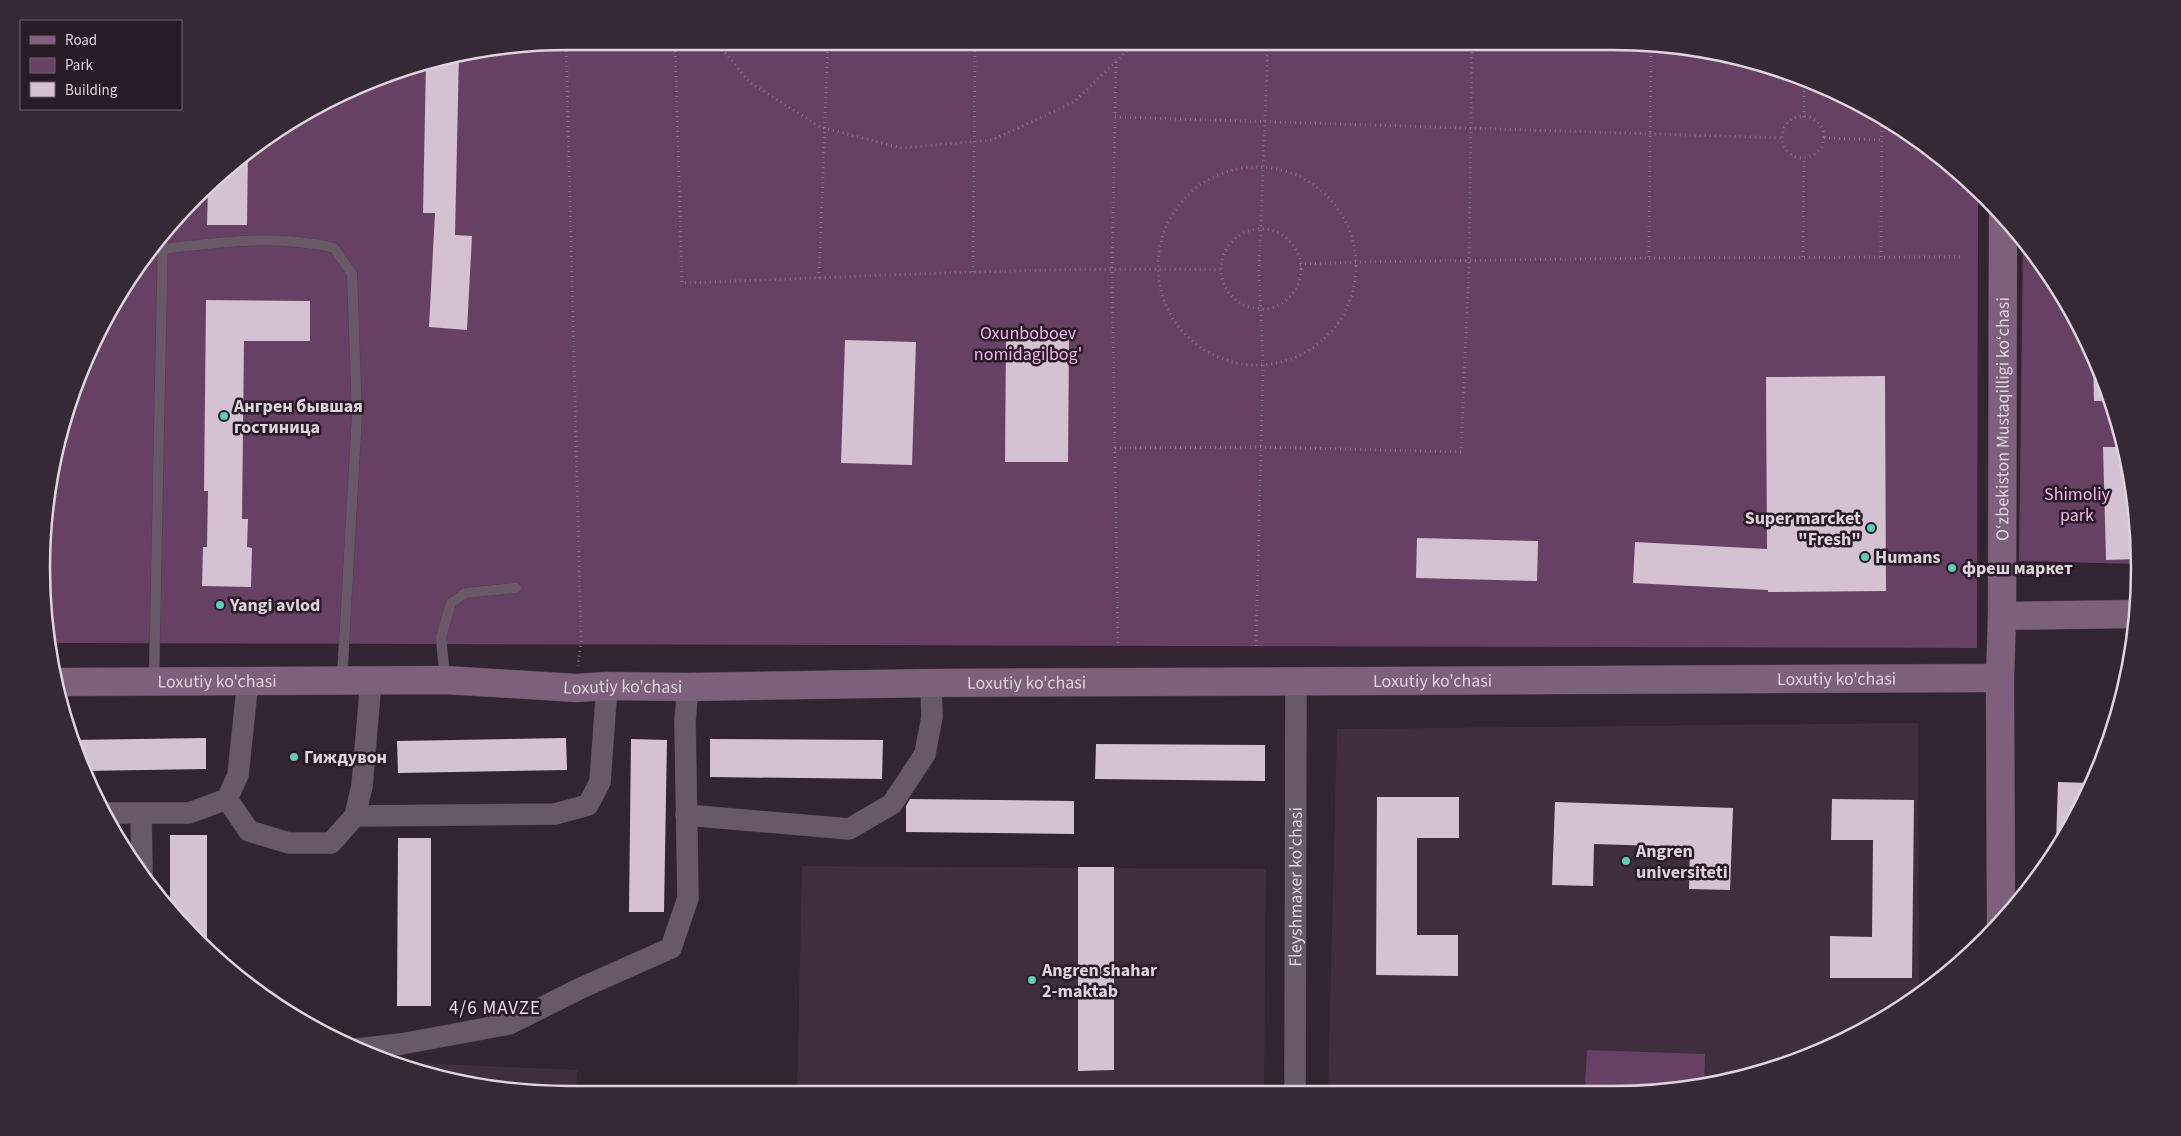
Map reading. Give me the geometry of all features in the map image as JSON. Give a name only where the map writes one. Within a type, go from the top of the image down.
[{"type":"street","name":"O‘zbekiston Mustaqilligi ko‘chasi","points":[[2001,911],[2000,678],[2002,616],[2003,227]]},
{"type":"street","points":[[2002,616],[2129,614]]},
{"type":"street","name":"Loxutiy ko'chasi","points":[[63,682],[445,680],[576,688],[607,686],[688,687],[931,683],[2000,678]]},
{"type":"street","points":[[112,813],[189,813],[227,799],[238,775],[248,680]]},
{"type":"street","points":[[227,799],[250,830],[289,843],[331,843],[355,816],[362,786],[372,681]]},
{"type":"street","name":"Fleyshmaxer ko'chasi","points":[[1295,1086],[1296,682]]},
{"type":"street","points":[[686,815],[850,829],[892,804],[925,754],[932,717],[931,683]]},
{"type":"street","points":[[355,816],[555,814],[588,805],[600,782],[607,686]]},
{"type":"street","points":[[371,1047],[401,1044],[509,1024],[581,988],[672,948],[688,898],[685,721],[688,687]]},
{"type":"street","points":[[141,813],[142,862]]},
{"type":"lane","points":[[163,249],[234,240],[306,241],[334,248],[352,274],[357,415],[342,680]]},
{"type":"lane","points":[[154,683],[163,246]]},
{"type":"lane","points":[[445,680],[441,637],[450,603],[465,593],[516,588]]},
{"type":"path","points":[[566,50],[581,639],[576,688]]},
{"type":"path","points":[[676,50],[682,283],[973,272],[1112,269],[1220,270]]},
{"type":"path","points":[[723,50],[749,82],[824,128],[901,148],[992,140],[1074,102],[1128,50]]},
{"type":"path","points":[[818,278],[828,50]]},
{"type":"path","points":[[973,272],[975,50]]},
{"type":"path","points":[[1256,646],[1262,366],[1262,166],[1268,50]]},
{"type":"path","points":[[1115,448],[1260,447],[1461,452],[1469,260],[1472,50]]},
{"type":"path","points":[[1649,258],[1650,51]]},
{"type":"path","points":[[1116,62],[1112,269],[1118,646]]},
{"type":"path","points":[[1804,86],[1804,117]]},
{"type":"path","points":[[1115,117],[1783,138]]},
{"type":"path","points":[[1804,117],[1815,120],[1820,125],[1824,138],[1820,150],[1815,155],[1804,158],[1790,153],[1785,148],[1783,138],[1785,128],[1789,122],[1795,118],[1804,117]]},
{"type":"path","points":[[1880,257],[1882,125]]},
{"type":"path","points":[[1824,138],[1882,140]]},
{"type":"path","points":[[1803,257],[1804,158]]},
{"type":"path","points":[[1262,166],[1299,176],[1326,194],[1346,220],[1356,252],[1355,285],[1344,316],[1323,341],[1294,359],[1262,366],[1230,362],[1201,348],[1177,326],[1162,297],[1158,269],[1164,232],[1180,204],[1204,182],[1235,169],[1262,166]]},
{"type":"path","points":[[1261,228],[1278,232],[1288,239],[1296,249],[1301,274],[1297,286],[1290,297],[1268,309],[1241,304],[1230,296],[1223,284],[1220,270],[1222,257],[1229,244],[1239,235],[1261,228]]},
{"type":"path","points":[[1300,264],[1649,258],[1960,257]]},
{"type":"shaded area","name":"Angren universiteti","points":[[1918,723],[1919,986],[1872,1017],[1811,1047],[1780,1059],[1747,1068],[1681,1082],[1613,1086],[1328,1086],[1337,729]]},
{"type":"shaded area","name":"Angren shahar 2-maktab","points":[[802,866],[1266,869],[1264,1086],[797,1086]]},
{"type":"shaded area","points":[[416,1063],[577,1070],[576,1086],[534,1085],[500,1082],[467,1076]]},
{"type":"green space","name":"Oxunboboev nomidagi bog'","points":[[568,50],[1647,51],[1681,54],[1747,68],[1780,77],[1842,103],[1901,137],[1955,179],[1978,201],[1977,648],[55,643],[51,602],[51,534],[54,500],[60,467],[77,401],[103,339],[119,309],[157,253],[179,226],[226,179],[280,137],[339,103],[401,77],[467,60],[500,54]]},
{"type":"green space","name":"Shimoliy park","points":[[2023,252],[2062,309],[2078,339],[2104,401],[2121,467],[2127,500],[2131,564],[2019,561]]},
{"type":"green space","points":[[1587,1050],[1705,1054],[1704,1078],[1647,1085],[1585,1086]]},
{"type":"building","points":[[459,62],[455,235],[472,236],[467,330],[429,327],[435,213],[423,213],[426,70]]},
{"type":"building","points":[[248,161],[247,225],[207,225],[208,196]]},
{"type":"building","points":[[206,300],[310,301],[310,341],[244,341],[242,519],[248,519],[247,547],[252,548],[251,587],[202,586],[203,547],[207,547],[208,491],[204,491]]},
{"type":"building","points":[[1006,338],[1069,339],[1068,462],[1005,462]]},
{"type":"building","points":[[845,340],[916,342],[912,465],[841,463]]},
{"type":"building","points":[[2093,374],[2104,401],[2094,401]]},
{"type":"building","points":[[1885,376],[1886,591],[1768,592],[1768,590],[1633,583],[1635,542],[1767,549],[1766,377]]},
{"type":"building","points":[[2103,447],[2116,447],[2127,500],[2131,559],[2106,560]]},
{"type":"building","points":[[1417,538],[1538,541],[1537,581],[1416,578]]},
{"type":"building","points":[[206,738],[206,769],[91,771],[79,740]]},
{"type":"building","points":[[566,738],[567,770],[398,773],[397,741]]},
{"type":"building","points":[[631,739],[667,740],[664,912],[629,912]]},
{"type":"building","points":[[710,739],[883,740],[882,779],[710,777]]},
{"type":"building","points":[[1096,744],[1265,745],[1265,781],[1095,779]]},
{"type":"building","points":[[2058,782],[2084,783],[2078,797],[2056,836]]},
{"type":"building","points":[[1377,797],[1459,797],[1459,838],[1417,838],[1417,935],[1458,935],[1458,976],[1376,975]]},
{"type":"building","points":[[910,799],[1074,801],[1074,834],[906,832],[906,806]]},
{"type":"building","points":[[1832,799],[1914,800],[1912,978],[1830,978],[1830,936],[1872,937],[1873,840],[1831,840]]},
{"type":"building","points":[[1555,802],[1733,808],[1730,890],[1689,889],[1690,847],[1594,844],[1593,886],[1552,885]]},
{"type":"building","points":[[170,835],[207,835],[207,939],[170,899]]},
{"type":"building","points":[[398,838],[431,838],[431,1006],[397,1006]]},
{"type":"building","points":[[1078,867],[1114,867],[1114,1070],[1078,1071]]},
{"type":"place","name":"Ангрен бывшая гостиница","points":[[224,416]]},
{"type":"place","name":"Super marcket \"Fresh\"","points":[[1871,528]]},
{"type":"place","name":"Humans","points":[[1865,557]]},
{"type":"place","name":"фреш маркет","points":[[1952,568]]},
{"type":"place","name":"Yangi avlod","points":[[220,605]]},
{"type":"place","name":"Гиждувон","points":[[294,757]]},
{"type":"place","name":"Angren universiteti","points":[[1626,861]]},
{"type":"place","name":"Angren shahar 2-maktab","points":[[1032,980]]},
{"type":"district","name":"4/6 MAVZE","points":[[495,1008]]}]
